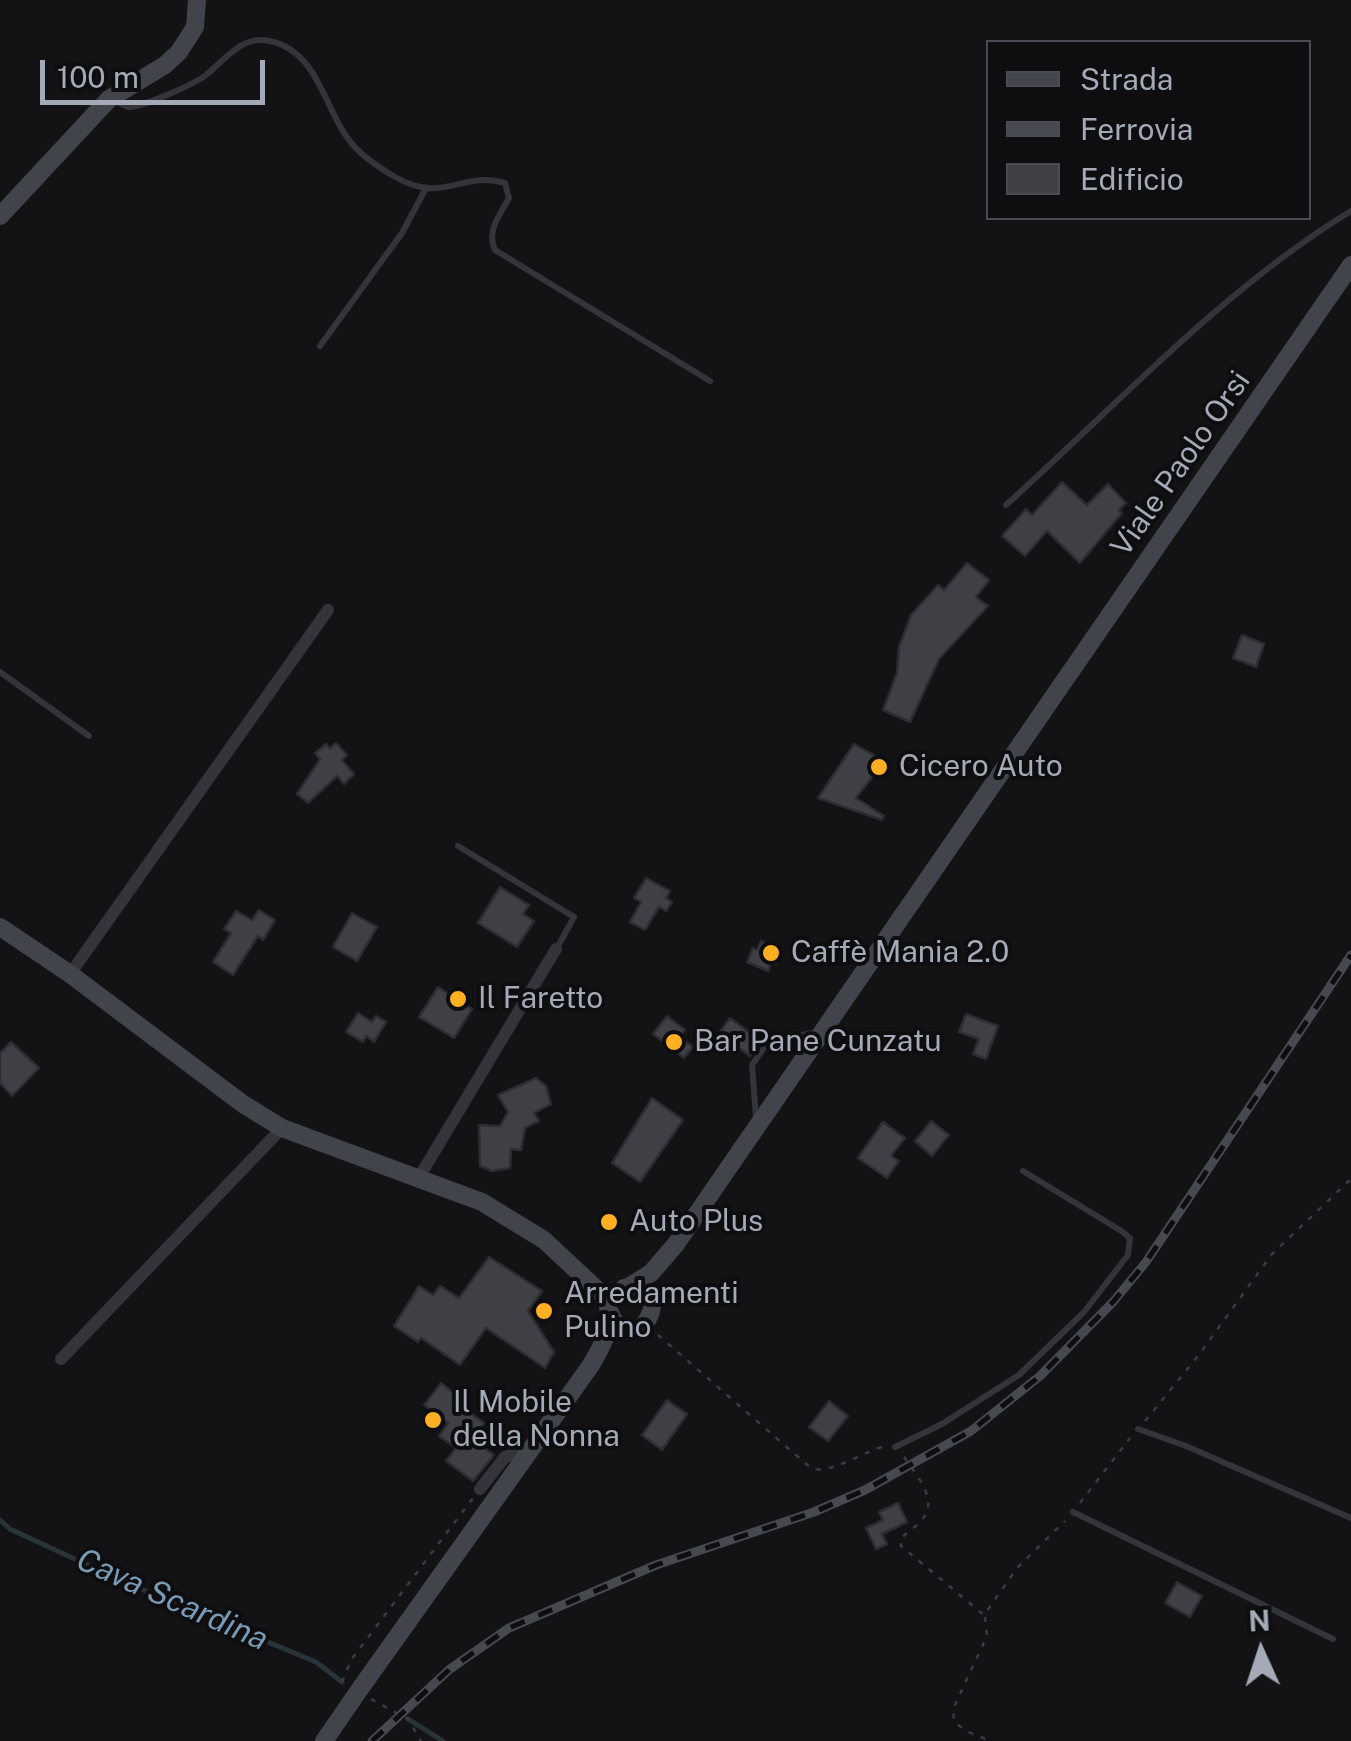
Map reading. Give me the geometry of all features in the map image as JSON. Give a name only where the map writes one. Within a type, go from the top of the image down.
[{"type":"main road","points":[[0,216],[109,100],[179,52],[195,28],[197,0]]},
{"type":"main road","name":"Viale Paolo Orsi","points":[[676,1244],[1351,265]]},
{"type":"main road","points":[[0,927],[282,1128],[482,1202],[518,1221],[587,1277],[605,1297],[618,1326],[644,1320]]},
{"type":"main road","points":[[324,1741],[590,1365],[609,1332],[615,1294],[651,1274],[676,1244]]},
{"type":"main road","points":[[590,1365],[644,1320],[676,1244]]},
{"type":"main road","points":[[587,1277],[646,1294],[644,1320]]},
{"type":"street","points":[[70,974],[328,610]]},
{"type":"street","points":[[418,1179],[556,949]]},
{"type":"street","points":[[61,1359],[282,1128]]},
{"type":"street","points":[[480,1489],[505,1457],[523,1457]]},
{"type":"lane","points":[[109,100],[130,107],[186,88],[249,41],[268,40],[290,49],[306,62],[351,144],[374,163],[425,190],[447,189],[489,178],[505,182],[509,198],[492,230],[490,241],[495,250],[710,381]]},
{"type":"lane","points":[[320,346],[402,233],[425,190]]},
{"type":"lane","points":[[1006,505],[1251,283],[1351,211]]},
{"type":"lane","points":[[0,672],[88,736]]},
{"type":"lane","points":[[458,846],[574,917],[556,949]]},
{"type":"lane","points":[[757,1123],[752,1065],[769,1041],[819,1032]]},
{"type":"lane","points":[[895,1447],[926,1433],[1019,1376],[1084,1312],[1128,1256],[1130,1238],[1123,1232],[1024,1171]]},
{"type":"lane","points":[[1138,1429],[1351,1518]]},
{"type":"lane","points":[[1073,1512],[1333,1639]]},
{"type":"path","points":[[984,1615],[1017,1568],[1073,1512],[1198,1356],[1272,1254],[1351,1179]]},
{"type":"path","points":[[644,1320],[812,1469],[829,1469],[861,1452],[895,1447],[927,1493],[929,1507],[900,1540],[900,1546],[984,1615],[987,1636],[953,1709],[954,1721],[964,1730],[990,1741]]},
{"type":"path","points":[[342,1682],[350,1660],[480,1489]]},
{"type":"path","points":[[358,1692],[408,1719],[421,1741]]},
{"type":"building","points":[[1062,482],[1087,505],[1108,484],[1126,503],[1080,563],[1047,531],[1025,556],[1002,536],[1026,509],[1032,515]]},
{"type":"building","points":[[967,563],[989,580],[976,597],[988,606],[939,659],[910,722],[883,710],[911,615],[938,585],[944,590]]},
{"type":"building","points":[[1242,635],[1264,644],[1256,667],[1233,658]]},
{"type":"building","points":[[336,743],[347,755],[342,760],[354,774],[344,784],[337,776],[308,803],[297,794],[320,759],[315,753],[326,744],[330,748]]},
{"type":"building","points":[[854,744],[879,758],[876,764],[880,767],[856,798],[884,816],[882,820],[818,798]]},
{"type":"building","points":[[646,878],[670,891],[666,898],[672,902],[666,911],[659,907],[645,930],[630,922],[641,902],[634,898]]},
{"type":"building","points":[[500,887],[529,905],[523,914],[534,921],[517,947],[478,923]]},
{"type":"building","points":[[259,910],[275,920],[263,940],[258,936],[233,975],[213,962],[231,933],[224,929],[236,911],[252,920]]},
{"type":"building","points":[[352,913],[377,927],[357,961],[333,947]]},
{"type":"building","points":[[761,941],[782,950],[768,971],[747,962]]},
{"type":"building","points":[[438,987],[472,1009],[454,1038],[419,1017]]},
{"type":"building","points":[[358,1013],[372,1022],[376,1016],[386,1022],[374,1042],[366,1036],[363,1042],[346,1032]]},
{"type":"building","points":[[966,1014],[998,1026],[986,1059],[973,1054],[979,1039],[959,1032]]},
{"type":"building","name":"Bar Pane Cunzatu","points":[[667,1016],[685,1030],[679,1037],[693,1047],[684,1058],[653,1034]]},
{"type":"building","points":[[730,1018],[761,1041],[750,1056],[719,1033]]},
{"type":"building","points":[[11,1042],[39,1068],[12,1096],[0,1083],[0,1053]]},
{"type":"building","points":[[536,1078],[546,1086],[551,1104],[534,1113],[539,1121],[525,1128],[521,1150],[511,1149],[510,1168],[492,1171],[480,1166],[479,1125],[500,1126],[508,1112],[498,1095]]},
{"type":"building","points":[[652,1098],[683,1120],[640,1182],[612,1163]]},
{"type":"building","points":[[931,1121],[949,1135],[932,1156],[915,1141]]},
{"type":"building","points":[[883,1122],[905,1138],[891,1156],[899,1161],[887,1178],[858,1158]]},
{"type":"building","points":[[489,1257],[542,1291],[528,1311],[554,1352],[545,1368],[486,1328],[460,1365],[421,1338],[418,1342],[394,1326],[419,1286],[433,1295],[440,1286],[459,1298]]},
{"type":"building","points":[[441,1383],[466,1402],[462,1407],[484,1423],[472,1439],[494,1455],[473,1481],[446,1461],[456,1448],[439,1436],[448,1423],[424,1405]]},
{"type":"building","points":[[667,1400],[687,1414],[662,1450],[642,1435]]},
{"type":"building","points":[[829,1401],[848,1416],[828,1441],[809,1427]]},
{"type":"building","points":[[898,1503],[907,1522],[882,1534],[887,1544],[876,1549],[866,1528],[883,1520],[879,1512]]},
{"type":"building","points":[[1177,1582],[1202,1596],[1190,1617],[1165,1603]]},
{"type":"waterway","name":"Cava Scardina","points":[[0,1520],[10,1529],[131,1585],[316,1662],[342,1682]]},
{"type":"waterway","points":[[408,1719],[443,1741]]},
{"type":"railway","points":[[372,1741],[450,1669],[509,1628],[656,1565],[814,1512],[865,1490],[971,1431],[1040,1376],[1113,1302],[1146,1262],[1351,955]]},
{"type":"place","name":"Cicero Auto","points":[[879,767]]},
{"type":"place","name":"Caffè Mania 2.0","points":[[771,953]]},
{"type":"place","name":"Il Faretto","points":[[458,999]]},
{"type":"place","name":"Bar Pane Cunzatu","points":[[674,1042]]},
{"type":"place","name":"Auto Plus","points":[[609,1222]]},
{"type":"place","name":"Arredamenti Pulino","points":[[544,1311]]},
{"type":"place","name":"Il Mobile della Nonna","points":[[433,1420]]}]
